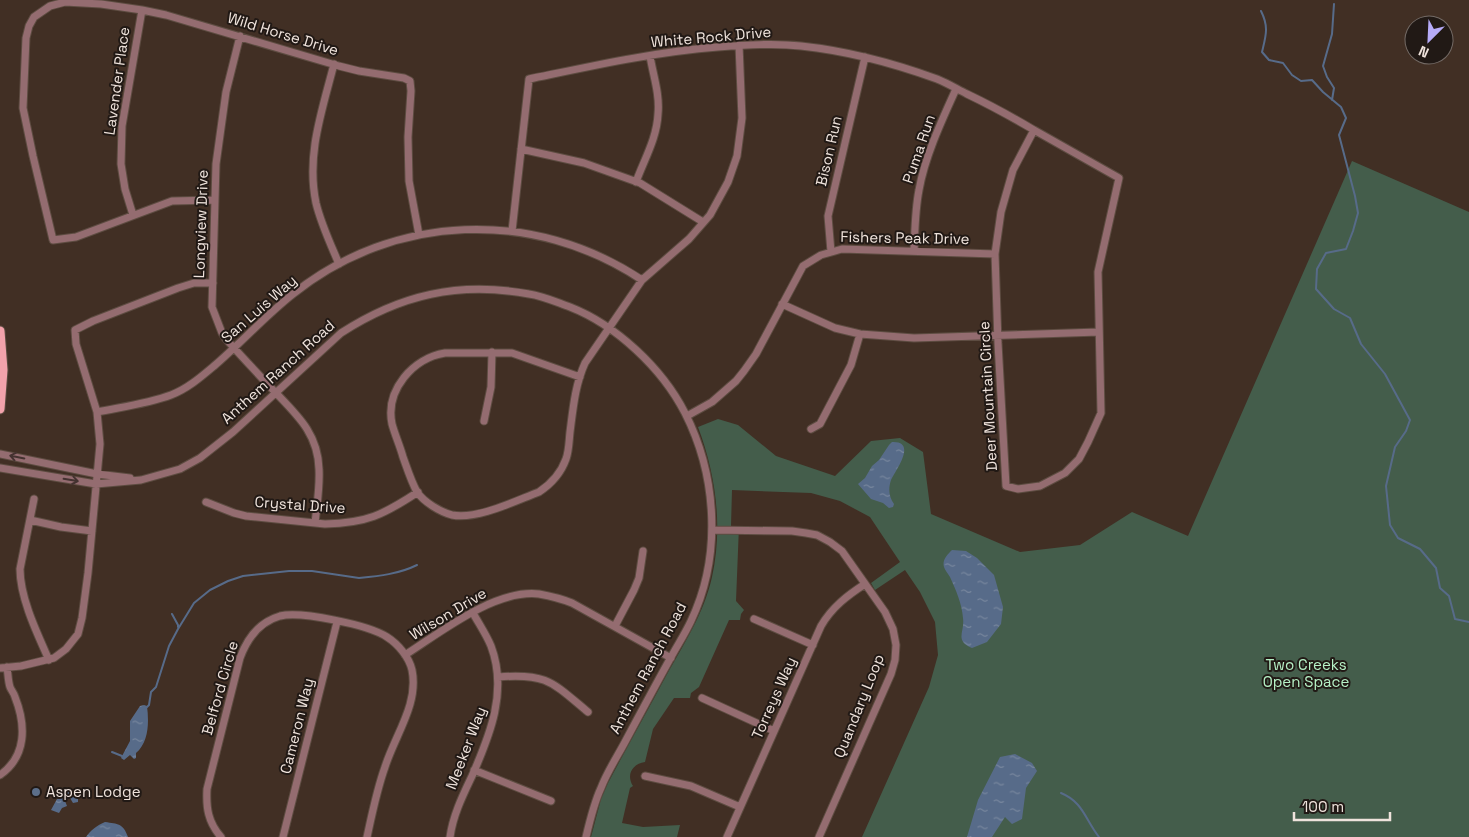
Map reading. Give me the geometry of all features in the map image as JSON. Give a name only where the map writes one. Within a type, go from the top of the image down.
[{"type":"main road","points":[[0,332],[3,370],[0,409]]},
{"type":"street","name":"Wild Horse Drive","points":[[215,200],[172,201],[76,237],[53,240],[23,108],[26,38],[34,17],[50,6],[65,2],[101,4],[142,10],[174,16],[359,71],[404,78],[410,81],[412,91],[408,137],[409,181],[419,235]]},
{"type":"street","name":"Lavender Place","points":[[133,216],[125,189],[121,164],[122,129],[142,10]]},
{"type":"street","name":"Longview Drive","points":[[240,36],[224,103],[216,164],[212,307],[222,332],[234,349],[298,416],[314,441],[320,468],[315,522]]},
{"type":"street","points":[[580,377],[520,355],[504,352],[435,354],[419,362],[404,376],[398,386],[391,409],[392,423],[410,476],[418,492],[430,503],[453,515],[478,514],[539,492],[547,487],[561,469],[566,458],[575,395],[585,363],[642,280],[704,222],[710,215],[728,182],[736,156],[742,118],[739,45]]},
{"type":"street","name":"White Rock Drive","points":[[512,231],[528,79],[618,60],[692,49],[739,45],[800,46],[865,57],[938,80],[999,110],[1034,130]]},
{"type":"street","points":[[636,182],[655,134],[658,115],[657,89],[650,56]]},
{"type":"street","name":"Bison Run","points":[[831,252],[828,216],[865,57]]},
{"type":"street","points":[[334,64],[316,130],[313,171],[316,204],[339,264]]},
{"type":"street","name":"Puma Run","points":[[914,251],[915,218],[924,168],[956,89]]},
{"type":"street","name":"Deer Mountain Circle","points":[[1034,130],[1119,178],[1098,272],[1101,413],[1079,458],[1065,473],[1040,486],[1018,489],[1006,486],[995,254],[1001,212],[1012,170],[1034,130]]},
{"type":"street","points":[[521,149],[584,162],[636,182],[704,222]]},
{"type":"street","name":"San Luis Way","points":[[97,412],[144,403],[171,395],[188,387],[234,349],[293,294],[321,275],[339,264],[378,246],[419,235],[438,231],[475,229],[512,231],[553,239],[605,257],[642,280]]},
{"type":"street","name":"Fishers Peak Drive","points":[[686,416],[712,402],[741,375],[756,354],[803,266],[821,255],[842,249],[995,254]]},
{"type":"street","points":[[0,775],[11,766],[18,755],[22,741],[23,723],[4,667],[20,666],[54,658],[66,649],[78,634],[82,618],[100,444],[97,412],[76,344],[75,330],[93,321],[178,288],[194,283],[213,283]]},
{"type":"street","name":"Anthem Ranch Road","points":[[0,468],[96,484],[141,480],[180,469],[200,458],[233,432],[340,333],[380,310],[420,296],[453,290],[487,288],[531,294],[576,310],[609,328],[634,348],[661,376],[680,402],[701,454],[712,506],[712,530],[708,570],[691,621],[601,786],[592,811],[586,837]]},
{"type":"street","points":[[782,304],[835,328],[860,334],[914,338],[1099,332]]},
{"type":"street","points":[[811,429],[820,424],[851,365],[860,334]]},
{"type":"street","points":[[484,421],[491,387],[492,352]]},
{"type":"street","name":"Anthem Ranch Road","points":[[0,454],[97,474],[141,480]]},
{"type":"street","name":"Crystal Drive","points":[[206,502],[246,516],[338,523],[368,520],[396,507],[418,492]]},
{"type":"street","points":[[34,499],[20,569],[20,581],[24,598],[49,660]]},
{"type":"street","points":[[30,520],[62,527],[92,530]]},
{"type":"street","name":"Quandary Loop","points":[[712,530],[792,531],[817,535],[830,542],[842,551],[885,612],[893,629],[896,645],[895,660],[891,674],[819,837]]},
{"type":"street","points":[[615,626],[639,578],[643,551]]},
{"type":"street","name":"Torreys Way","points":[[727,837],[827,615],[865,584]]},
{"type":"street","name":"Wilson Drive","points":[[405,655],[496,601],[538,594],[572,603],[671,658]]},
{"type":"street","name":"Meeker Way","points":[[450,837],[455,815],[494,717],[498,691],[495,659],[491,647],[473,613]]},
{"type":"street","name":"Belford Circle","points":[[221,837],[212,826],[208,816],[206,789],[244,645],[251,634],[269,621],[280,616],[303,615],[378,632],[396,644],[405,655],[411,667],[413,680],[411,704],[384,769],[367,837]]},
{"type":"street","points":[[754,619],[813,644]]},
{"type":"street","name":"Cameron Way","points":[[283,837],[337,622]]},
{"type":"street","points":[[498,677],[531,676],[549,682],[588,712]]},
{"type":"street","points":[[702,698],[774,731]]},
{"type":"street","points":[[474,770],[551,801]]},
{"type":"street","points":[[645,776],[691,786],[740,807]]},
{"type":"green space","name":"Two Creeks Open Space","points":[[1352,161],[1469,212],[1469,837],[862,837],[929,687],[938,655],[935,622],[920,592],[905,570],[875,590],[871,583],[900,562],[870,517],[840,501],[811,493],[732,490],[731,526],[739,526],[736,601],[744,610],[740,620],[729,620],[699,687],[691,693],[690,698],[674,698],[653,729],[645,762],[637,765],[630,774],[633,786],[630,788],[622,823],[643,827],[680,825],[677,837],[591,837],[601,799],[608,783],[693,628],[704,603],[712,577],[717,539],[716,501],[709,464],[698,427],[718,419],[738,425],[776,456],[835,476],[871,441],[900,438],[923,452],[931,514],[1020,552],[1080,545],[1132,512],[1188,536]]},
{"type":"water","points":[[892,442],[900,443],[904,451],[900,464],[890,483],[890,496],[894,504],[893,507],[889,508],[883,503],[871,499],[858,484],[865,478],[872,466],[879,460]]},
{"type":"water","points":[[952,550],[966,551],[977,558],[994,575],[1003,607],[1001,624],[987,642],[972,648],[963,642],[961,608],[950,577],[944,567],[944,560]]},
{"type":"water","points":[[140,706],[147,706],[148,712],[146,738],[136,753],[136,758],[134,759],[130,755],[124,760],[121,758],[130,741],[130,721]]},
{"type":"water","points":[[1015,754],[1032,763],[1037,771],[1026,788],[1022,819],[1012,824],[1005,817],[992,837],[967,837],[978,800],[1000,757]]},
{"type":"water","points":[[67,789],[76,792],[78,802],[73,803],[70,798],[67,798],[65,801],[67,806],[62,808],[59,813],[51,810],[57,799],[62,798]]},
{"type":"water","points":[[105,822],[120,825],[128,837],[86,837],[94,828]]},
{"type":"waterway","points":[[1332,100],[1334,88],[1323,66],[1332,34],[1334,4]]},
{"type":"waterway","points":[[1261,11],[1266,31],[1262,52],[1269,60],[1283,63],[1292,75],[1301,81],[1312,80],[1341,107],[1346,118],[1339,135],[1358,213],[1346,249],[1326,253],[1317,269],[1316,289],[1334,309],[1350,318],[1361,344],[1385,374],[1410,420],[1406,431],[1395,447],[1386,486],[1390,525],[1398,538],[1420,549],[1436,568],[1440,588],[1449,596],[1455,619],[1469,622]]},
{"type":"waterway","points":[[147,707],[151,692],[156,687],[169,646],[178,629],[194,603],[210,590],[243,576],[289,571],[312,571],[359,578],[396,573],[417,565]]},
{"type":"waterway","points":[[172,614],[178,627]]},
{"type":"waterway","points":[[112,752],[122,756]]},
{"type":"waterway","points":[[1061,793],[1079,806],[1099,837]]},
{"type":"place","name":"Aspen Lodge","points":[[36,792]]}]
